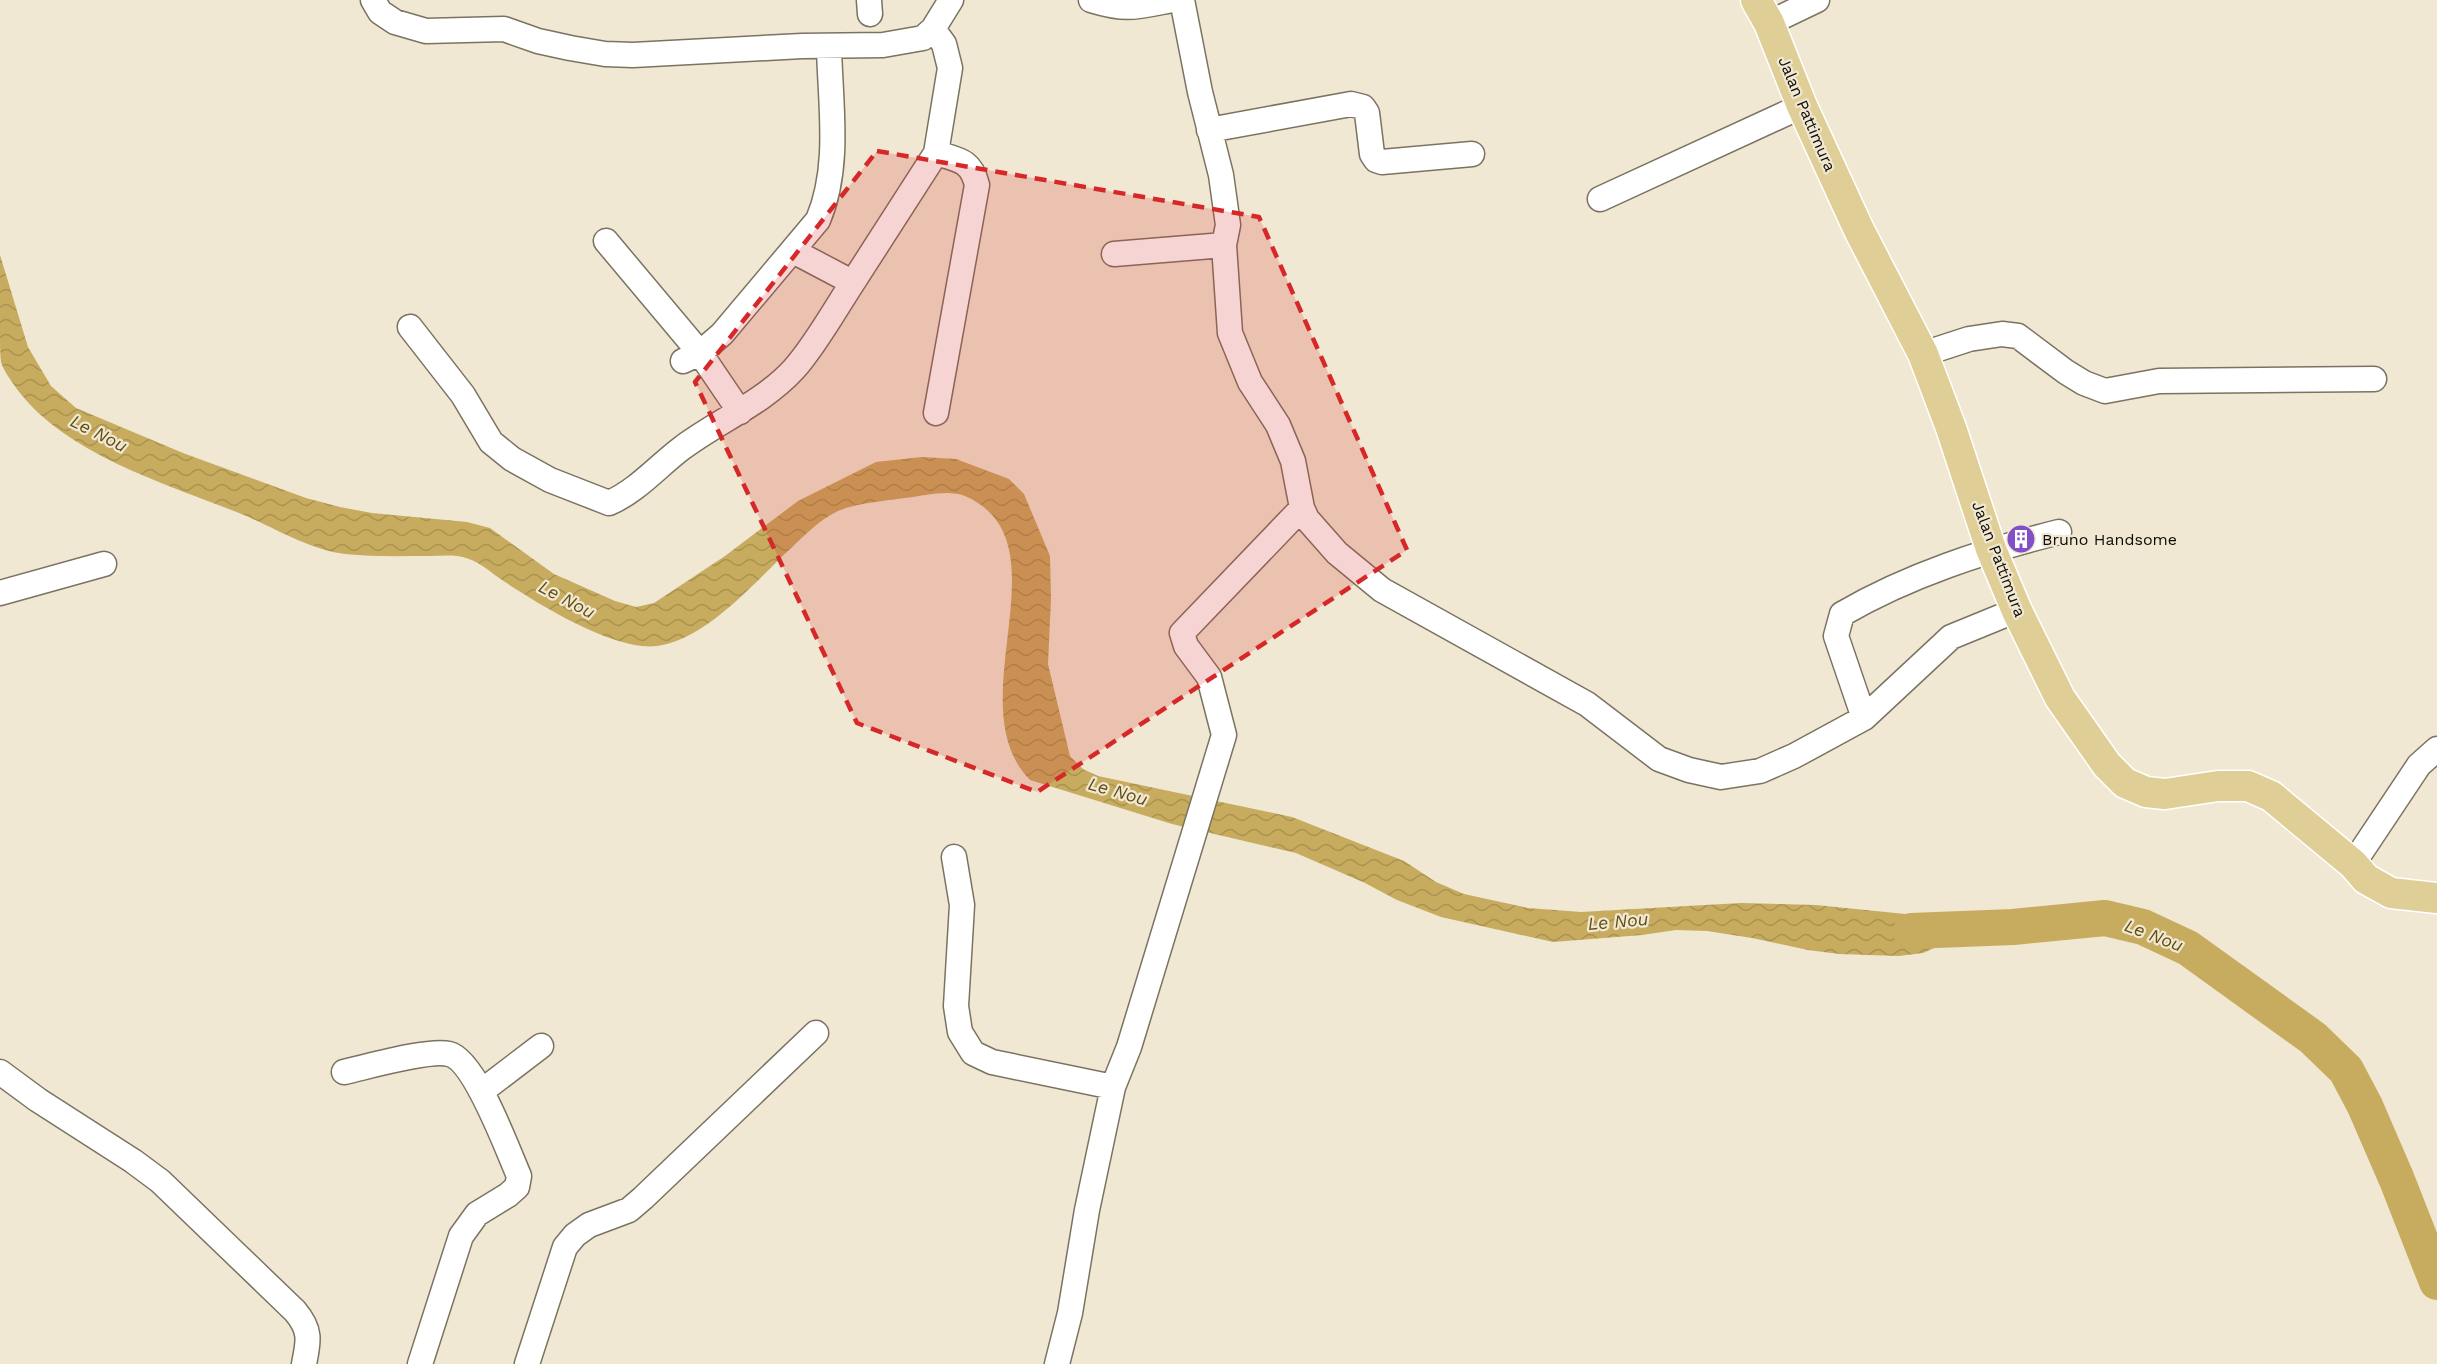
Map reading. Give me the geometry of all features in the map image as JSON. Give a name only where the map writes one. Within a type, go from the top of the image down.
[{"type":"main road","name":"Jalan Pattimura","points":[[1763,11],[1802,106],[1859,230],[1923,354],[1951,428],[1991,549],[2017,610],[2060,698],[2107,765],[2125,783],[2146,792],[2165,794],[2218,786],[2248,786],[2271,796],[2353,864],[2366,879],[2391,893],[2437,898]]},
{"type":"street","points":[[373,0],[380,12],[395,22],[426,31],[504,29],[538,41],[605,54],[883,45],[923,38],[933,29],[951,0]]},
{"type":"street","points":[[1091,0],[1129,8],[1172,0]]},
{"type":"street","points":[[1182,0],[1221,175],[1228,225],[1224,245],[1230,333],[1250,382],[1278,425],[1293,461],[1302,508],[1307,519],[1337,553],[1382,590],[1587,704],[1659,759],[1689,770],[1721,777],[1760,771],[1794,756],[1864,718],[1951,637],[2017,610]]},
{"type":"street","points":[[1763,11],[1817,0]]},
{"type":"street","points":[[410,327],[464,395],[490,442],[512,459],[541,475],[602,502],[609,503],[619,498],[684,447],[740,412],[794,368],[855,279],[936,153],[950,68],[944,44],[933,29]]},
{"type":"street","points":[[691,357],[722,334],[818,220],[827,199],[832,173],[829,46]]},
{"type":"street","points":[[1209,129],[1352,104],[1363,107],[1367,113],[1372,154],[1376,160],[1382,162],[1472,154]]},
{"type":"street","points":[[1600,200],[1802,106]]},
{"type":"street","points":[[936,153],[965,163],[974,171],[977,185],[936,413]]},
{"type":"street","points":[[606,241],[691,357],[740,412]]},
{"type":"street","points":[[1114,254],[1224,245]]},
{"type":"street","points":[[792,250],[848,280],[855,279]]},
{"type":"street","points":[[1923,354],[1969,339],[2002,334],[2018,336],[2066,372],[2084,383],[2105,391],[2159,381],[2374,379]]},
{"type":"street","points":[[1057,1364],[1070,1313],[1087,1210],[1113,1087],[1129,1047],[1224,735],[1209,677],[1186,646],[1182,633],[1302,508]]},
{"type":"street","points":[[1864,718],[1836,636],[1842,614],[1875,595],[1991,549],[2059,532]]},
{"type":"street","points":[[0,593],[104,564]]},
{"type":"street","points":[[2353,864],[2419,765],[2437,749]]},
{"type":"street","points":[[954,857],[962,904],[956,1006],[960,1032],[973,1053],[992,1062],[1113,1087]]},
{"type":"street","points":[[527,1364],[565,1247],[575,1235],[589,1225],[629,1210],[657,1186],[816,1033]]},
{"type":"street","points":[[482,1091],[541,1046]]},
{"type":"street","points":[[344,1072],[413,1056],[450,1054],[462,1062],[482,1091],[519,1176],[517,1187],[477,1214],[461,1236],[420,1364]]},
{"type":"street","points":[[0,1072],[38,1100],[133,1161],[180,1199],[306,1324],[309,1343],[304,1364]]},
{"type":"highlighted area","points":[[877,151],[1259,217],[1407,550],[1037,792],[857,723],[695,382]]},
{"type":"water","points":[[0,255],[28,347],[51,386],[76,408],[183,453],[306,498],[372,513],[467,522],[490,528],[554,574],[615,601],[636,607],[654,603],[725,556],[798,501],[876,462],[922,457],[956,459],[1009,479],[1024,494],[1050,556],[1048,664],[1070,756],[1083,769],[1098,776],[1292,817],[1404,861],[1436,882],[1464,894],[1528,908],[1581,912],[1741,903],[1816,905],[1925,916],[1948,922],[1959,929],[1943,944],[1923,953],[1899,956],[1839,954],[1808,950],[1707,931],[1676,930],[1553,942],[1441,917],[1397,900],[1365,883],[1296,853],[1172,824],[1030,780],[1010,748],[1003,710],[1004,669],[1012,586],[1009,549],[995,518],[965,496],[958,494],[935,494],[880,501],[838,511],[812,528],[729,608],[694,633],[657,646],[640,646],[599,634],[557,614],[482,565],[466,558],[355,555],[317,547],[239,513],[146,477],[115,462],[56,428],[32,406],[12,382],[1,362]]},
{"type":"waterway","name":"Le Nou","points":[[1911,931],[2013,927],[2105,918],[2143,927],[2188,948],[2313,1038],[2346,1070],[2365,1106],[2397,1180],[2437,1282]]},
{"type":"place","name":"Bruno Handsome","points":[[2021,539]]}]
